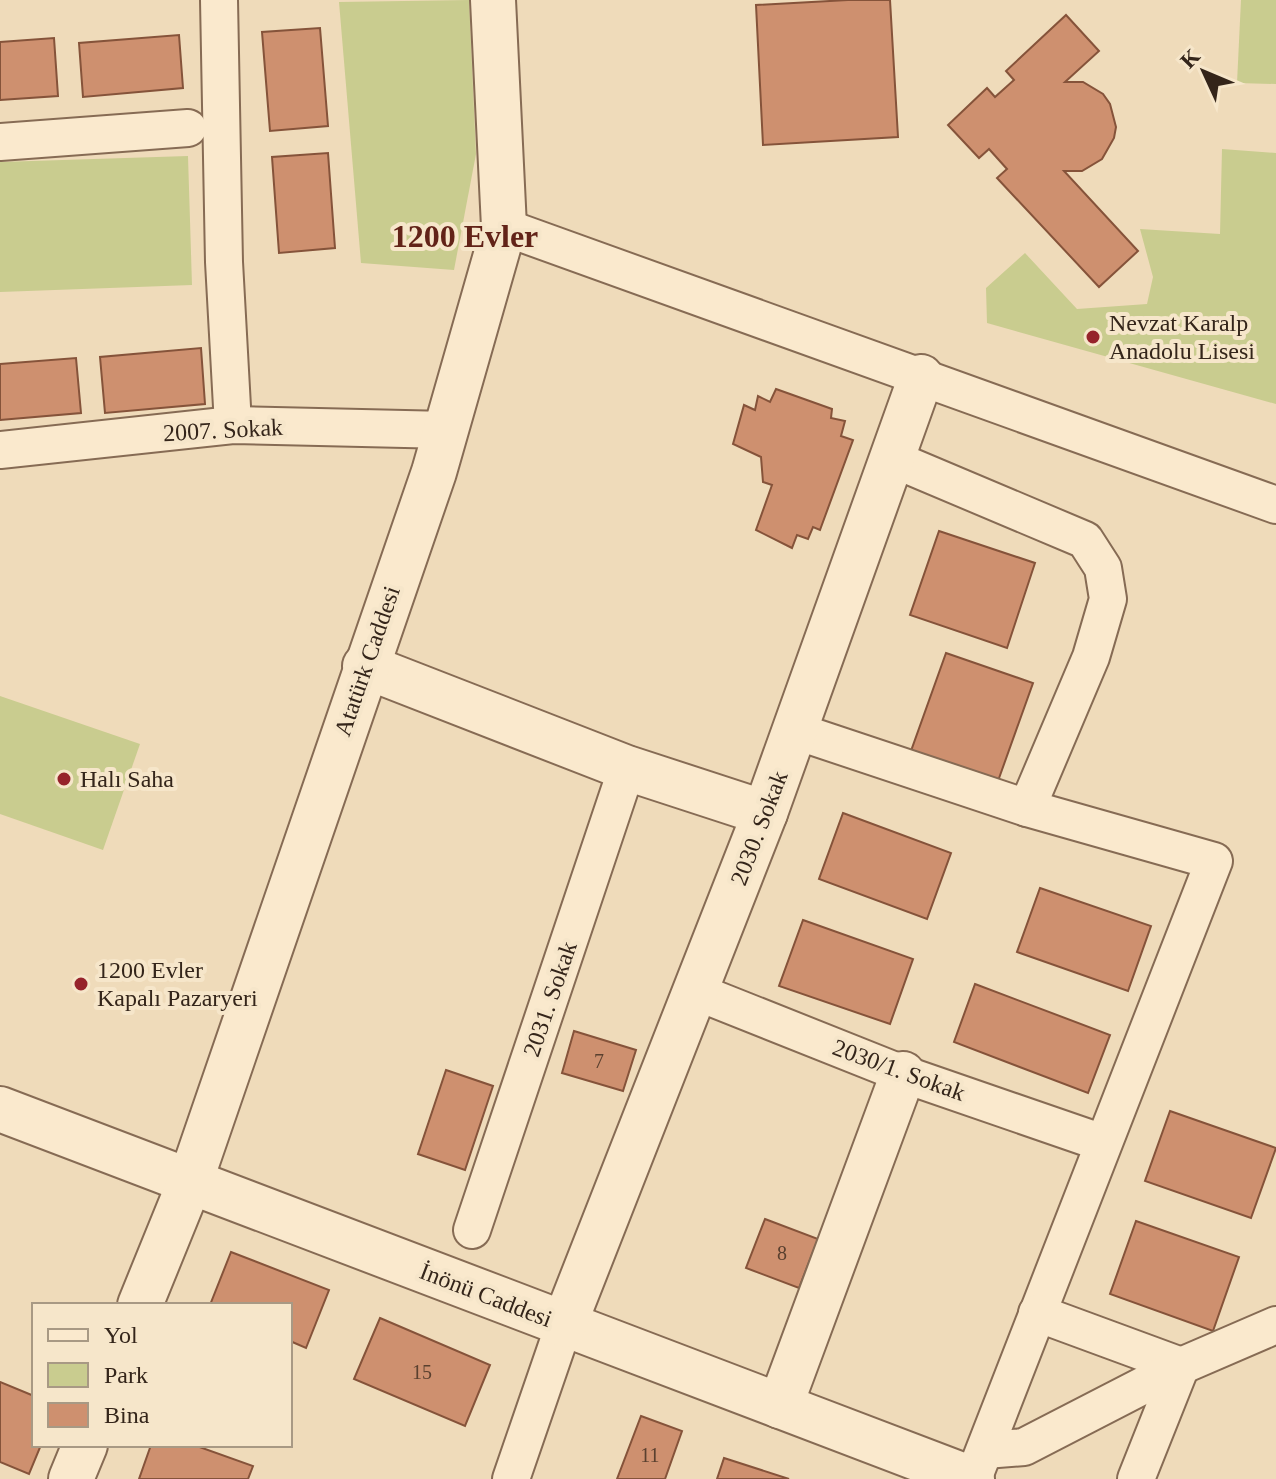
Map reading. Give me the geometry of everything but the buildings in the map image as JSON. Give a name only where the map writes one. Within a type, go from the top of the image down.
[{"type":"street","points":[[219,0],[224,262],[233,425]]},
{"type":"street","name":"Atatürk Caddesi","points":[[141,1303],[190,1182],[448,430],[504,227],[493,0]]},
{"type":"street","points":[[0,142],[188,128]]},
{"type":"street","points":[[504,227],[1276,505]]},
{"type":"street","name":"2030. Sokak","points":[[564,1325],[697,992],[796,731],[921,377]]},
{"type":"street","name":"2007. Sokak","points":[[0,450],[233,425],[448,430]]},
{"type":"street","points":[[893,459],[1085,540],[1103,568],[1108,599],[1091,657],[1027,808]]},
{"type":"street","points":[[365,666],[627,768],[765,813]]},
{"type":"street","points":[[796,731],[1027,808],[1214,861],[977,1469]]},
{"type":"street","name":"2031. Sokak","points":[[472,1230],[627,768]]},
{"type":"street","name":"2030/1. Sokak","points":[[697,992],[903,1074],[1103,1143]]},
{"type":"street","points":[[780,1406],[903,1074]]},
{"type":"street","name":"İnönü Caddesi","points":[[0,1109],[780,1406],[925,1470],[977,1469]]},
{"type":"street","points":[[1037,1313],[1181,1366]]},
{"type":"street","points":[[511,1479],[564,1325]]},
{"type":"street","points":[[977,1469],[1181,1366],[1276,1325]]},
{"type":"street","points":[[1136,1479],[1181,1366]]},
{"type":"street","points":[[71,1479],[84,1447]]},
{"type":"green space","points":[[469,0],[476,154],[454,270],[361,263],[339,2]]},
{"type":"green space","points":[[1241,0],[1276,0],[1276,84],[1237,83]]},
{"type":"green space","points":[[1222,149],[1276,153],[1276,404],[987,323],[986,288],[1025,253],[1077,309],[1147,304],[1153,277],[1140,229],[1220,234]]},
{"type":"green space","points":[[188,156],[192,285],[0,292],[0,162]]},
{"type":"green space","name":"Halı Saha","points":[[0,696],[140,744],[103,850],[0,814]]},
{"type":"place","name":"Nevzat Karalp Anadolu Lisesi","points":[[1093,337]]},
{"type":"place","name":"Halı Saha","points":[[64,779]]},
{"type":"place","name":"1200 Evler Kapalı Pazaryeri","points":[[81,984]]},
{"type":"district","name":"1200 Evler","points":[[465,236]]}]
